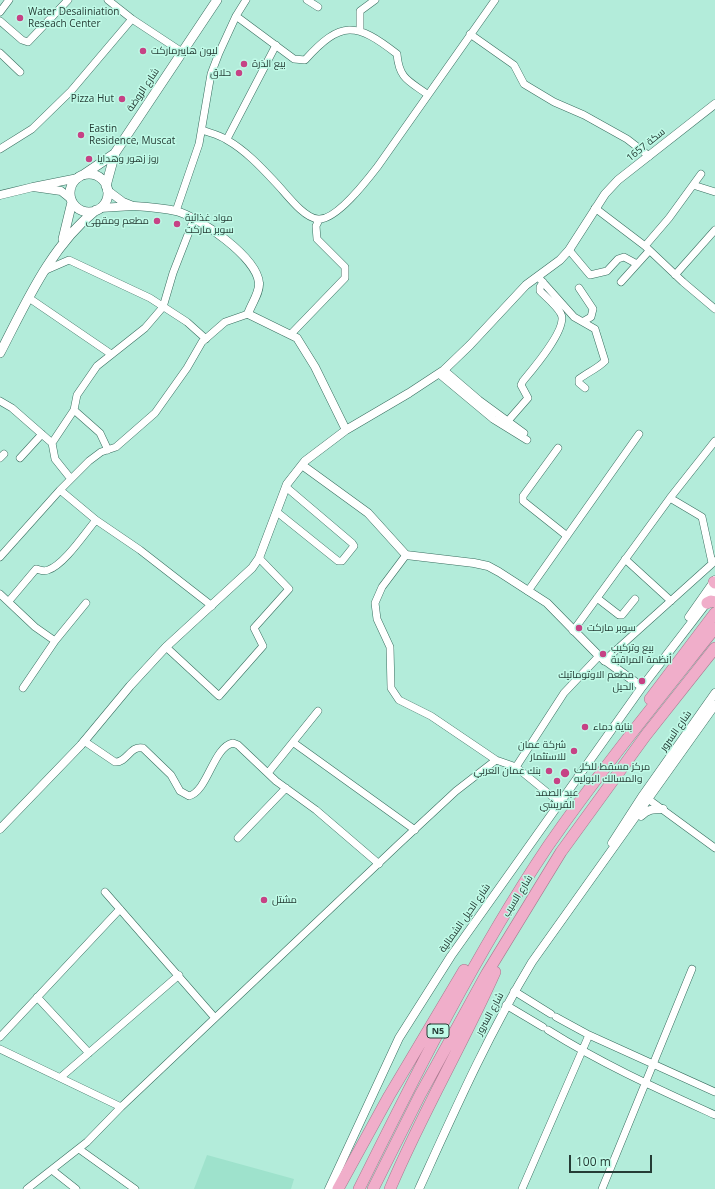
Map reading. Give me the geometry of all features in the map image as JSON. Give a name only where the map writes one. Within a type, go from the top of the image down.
[{"type":"highway","points":[[601,772],[604,762],[688,646],[715,613]]},
{"type":"highway","name":"شارع السيب","points":[[359,1189],[441,1025],[471,972],[548,848],[601,772],[715,628]]},
{"type":"highway","name":"شارع السيب","points":[[373,1189],[420,1095],[487,973],[514,929],[575,834],[646,735],[715,648]]},
{"type":"highway","points":[[338,1189],[389,1096],[449,994],[496,920],[548,848]]},
{"type":"highway","points":[[390,1189],[410,1142],[480,1005],[514,929]]},
{"type":"main road","name":"شارع الروضة","points":[[107,188],[115,153],[217,0]]},
{"type":"main road","name":"شارع الروضة","points":[[81,176],[115,153]]},
{"type":"main road","points":[[0,353],[29,298],[61,244],[69,234],[105,203],[107,188],[97,176],[81,176],[73,183],[70,191],[72,200],[67,227],[61,244]]},
{"type":"main road","points":[[72,200],[80,209],[90,212],[98,209]]},
{"type":"street","points":[[0,12],[9,0]]},
{"type":"street","points":[[0,21],[22,40],[28,42],[68,0]]},
{"type":"street","points":[[108,0],[132,19],[182,52]]},
{"type":"street","points":[[176,211],[199,144],[211,74],[236,16],[246,0]]},
{"type":"street","points":[[307,0],[318,7]]},
{"type":"street","points":[[360,30],[360,11],[375,0]]},
{"type":"street","points":[[202,130],[227,139],[251,158],[300,209],[311,217],[319,220],[329,217],[362,186],[495,0]]},
{"type":"street","points":[[236,16],[294,58],[305,60],[319,44],[338,31],[360,30],[379,40],[397,54],[398,67],[404,77],[427,94]]},
{"type":"street","points":[[0,149],[32,128],[71,91],[132,19]]},
{"type":"street","points":[[470,34],[498,52],[514,65],[524,84],[554,102],[584,115],[627,139],[649,156]]},
{"type":"street","points":[[227,139],[276,45]]},
{"type":"street","points":[[0,53],[20,72]]},
{"type":"street","name":"سكة 1657","points":[[0,829],[84,741],[130,686],[166,647],[252,568],[259,558],[286,487],[302,465],[346,430],[381,411],[442,372],[470,345],[526,285],[540,279],[569,250],[595,208],[618,180],[715,104]]},
{"type":"street","points":[[622,282],[701,174]]},
{"type":"street","points":[[0,195],[81,176]]},
{"type":"street","points":[[693,185],[715,192]]},
{"type":"street","points":[[33,187],[62,191],[72,200]]},
{"type":"street","points":[[107,188],[122,202],[133,206]]},
{"type":"street","points":[[98,209],[133,206],[176,211],[214,230],[246,259],[257,274],[259,288],[248,314]]},
{"type":"street","points":[[595,208],[647,248],[675,275],[715,309]]},
{"type":"street","points":[[52,443],[74,410],[77,395],[97,366],[145,328],[163,307],[173,273],[194,219]]},
{"type":"street","points":[[291,334],[344,278],[345,267],[317,239],[316,226],[319,220]]},
{"type":"street","points":[[675,275],[715,230]]},
{"type":"street","points":[[569,250],[590,275],[607,271],[618,259],[624,257],[636,264]]},
{"type":"street","points":[[46,270],[69,260],[150,298],[187,322],[206,339]]},
{"type":"street","points":[[540,279],[574,317],[584,321],[595,329],[606,361],[596,370],[579,379],[579,383],[585,388]]},
{"type":"street","points":[[507,422],[528,398],[522,385],[523,380],[545,353],[560,328],[562,319],[561,313],[540,291],[540,279]]},
{"type":"street","points":[[579,288],[593,309],[591,317],[584,321]]},
{"type":"street","points":[[29,298],[111,354]]},
{"type":"street","points":[[0,557],[60,490],[89,461],[101,452],[116,447],[155,412],[206,339],[225,322],[248,314],[291,334],[302,345],[346,430]]},
{"type":"street","points":[[442,372],[507,422],[525,436],[493,419],[442,372]]},
{"type":"street","points":[[0,401],[12,408],[52,443],[55,459],[71,479]]},
{"type":"street","points":[[74,410],[100,433],[108,450]]},
{"type":"street","points":[[20,458],[42,434]]},
{"type":"street","points":[[528,591],[639,434]]},
{"type":"street","points":[[573,631],[670,498],[715,441]]},
{"type":"street","points":[[558,448],[523,496],[523,501],[524,504],[567,536]]},
{"type":"street","points":[[302,465],[368,513],[406,555],[446,558],[488,566],[547,604],[601,658],[642,687]]},
{"type":"street","points":[[277,512],[338,561],[342,561],[354,546],[286,487]]},
{"type":"street","points":[[60,490],[96,520],[151,559],[212,606]]},
{"type":"street","points":[[516,767],[564,693],[601,658],[671,601],[714,562],[702,517],[670,498]]},
{"type":"street","points":[[9,601],[36,569],[43,571],[49,570],[60,563],[96,520]]},
{"type":"street","points":[[406,555],[382,587],[375,603],[377,618],[390,647],[391,688],[399,700],[431,716],[496,760],[516,767],[559,802]]},
{"type":"street","points":[[166,647],[219,696],[263,646],[254,628],[289,589],[259,558]]},
{"type":"street","points":[[625,559],[671,601]]},
{"type":"street","points":[[702,573],[715,584]]},
{"type":"street","name":"شارع الحيل الشمالية","points":[[328,1189],[400,1038],[451,956],[642,687],[711,602],[715,584]]},
{"type":"street","name":"شارع الحيل الشمالية","points":[[649,678],[660,658],[715,584]]},
{"type":"street","points":[[0,594],[35,627],[55,641]]},
{"type":"street","points":[[597,598],[619,615],[622,615],[635,599]]},
{"type":"street","points":[[23,688],[55,641],[86,603]]},
{"type":"street","name":"شارع السرور","points":[[419,1189],[484,1046],[514,991],[547,940],[624,834],[646,797],[715,693]]},
{"type":"street","name":"شارع السرور","points":[[603,862],[618,833],[672,765],[715,705]]},
{"type":"street","points":[[268,773],[294,743],[318,710]]},
{"type":"street","points":[[672,765],[679,761],[715,710]]},
{"type":"street","points":[[84,741],[110,760],[119,762],[133,750],[139,747],[144,748],[171,775],[180,791],[189,796],[197,791],[224,747],[228,744],[238,745],[268,773],[316,810],[378,864]]},
{"type":"street","points":[[294,743],[415,830]]},
{"type":"street","points":[[27,1189],[79,1148],[121,1106],[456,791],[496,760]]},
{"type":"street","points":[[238,838],[286,788]]},
{"type":"street","points":[[646,797],[715,848]]},
{"type":"street","points":[[624,834],[632,829],[647,810],[663,809]]},
{"type":"street","points":[[105,892],[215,1018]]},
{"type":"street","points":[[0,1037],[120,909]]},
{"type":"street","points":[[602,1189],[692,969]]},
{"type":"street","points":[[61,1078],[179,975]]},
{"type":"street","points":[[514,991],[589,1035],[652,1065],[715,1092]]},
{"type":"street","points":[[37,998],[89,1053]]},
{"type":"street","points":[[506,1005],[582,1051],[645,1084],[715,1115]]},
{"type":"street","points":[[543,1027],[551,1014]]},
{"type":"street","points":[[522,1189],[589,1035]]},
{"type":"street","points":[[0,1049],[121,1106]]},
{"type":"street","points":[[79,1148],[135,1189]]},
{"type":"street","points":[[52,1170],[76,1189]]},
{"type":"shaded area","points":[[207,1155],[294,1179],[291,1189],[194,1189]]},
{"type":"place","name":"Water Desaliniation Reseach Center","points":[[20,18]]},
{"type":"place","name":"ليون هايبرماركت","points":[[143,51]]},
{"type":"place","name":"بيع الذرة","points":[[244,64]]},
{"type":"place","name":"حلاق","points":[[239,73]]},
{"type":"place","name":"Pizza Hut","points":[[122,99]]},
{"type":"place","name":"Eastin Residence, Muscat","points":[[81,135]]},
{"type":"place","name":"روز زهور وهدايا","points":[[89,159]]},
{"type":"place","name":"مطعم ومقهى","points":[[157,221]]},
{"type":"place","name":"مواد غذائية سوبر ماركت","points":[[177,224]]},
{"type":"place","name":"سوبر ماركت","points":[[579,628]]},
{"type":"place","name":"بيع وتركيب أنظمة المراقبة","points":[[603,654]]},
{"type":"place","name":"مطعم الاوتوماتيك الحيل","points":[[642,681]]},
{"type":"place","name":"بناية دماء","points":[[585,727]]},
{"type":"place","name":"شركة عمان للاستثمار","points":[[574,751]]},
{"type":"place","name":"بنك عمان العربي","points":[[549,771]]},
{"type":"place","name":"مركز مسقط للكلى والمسالك البوليه","points":[[565,773]]},
{"type":"place","name":"عبد الصمد القريشي","points":[[557,781]]},
{"type":"place","name":"مشتل","points":[[264,900]]}]
